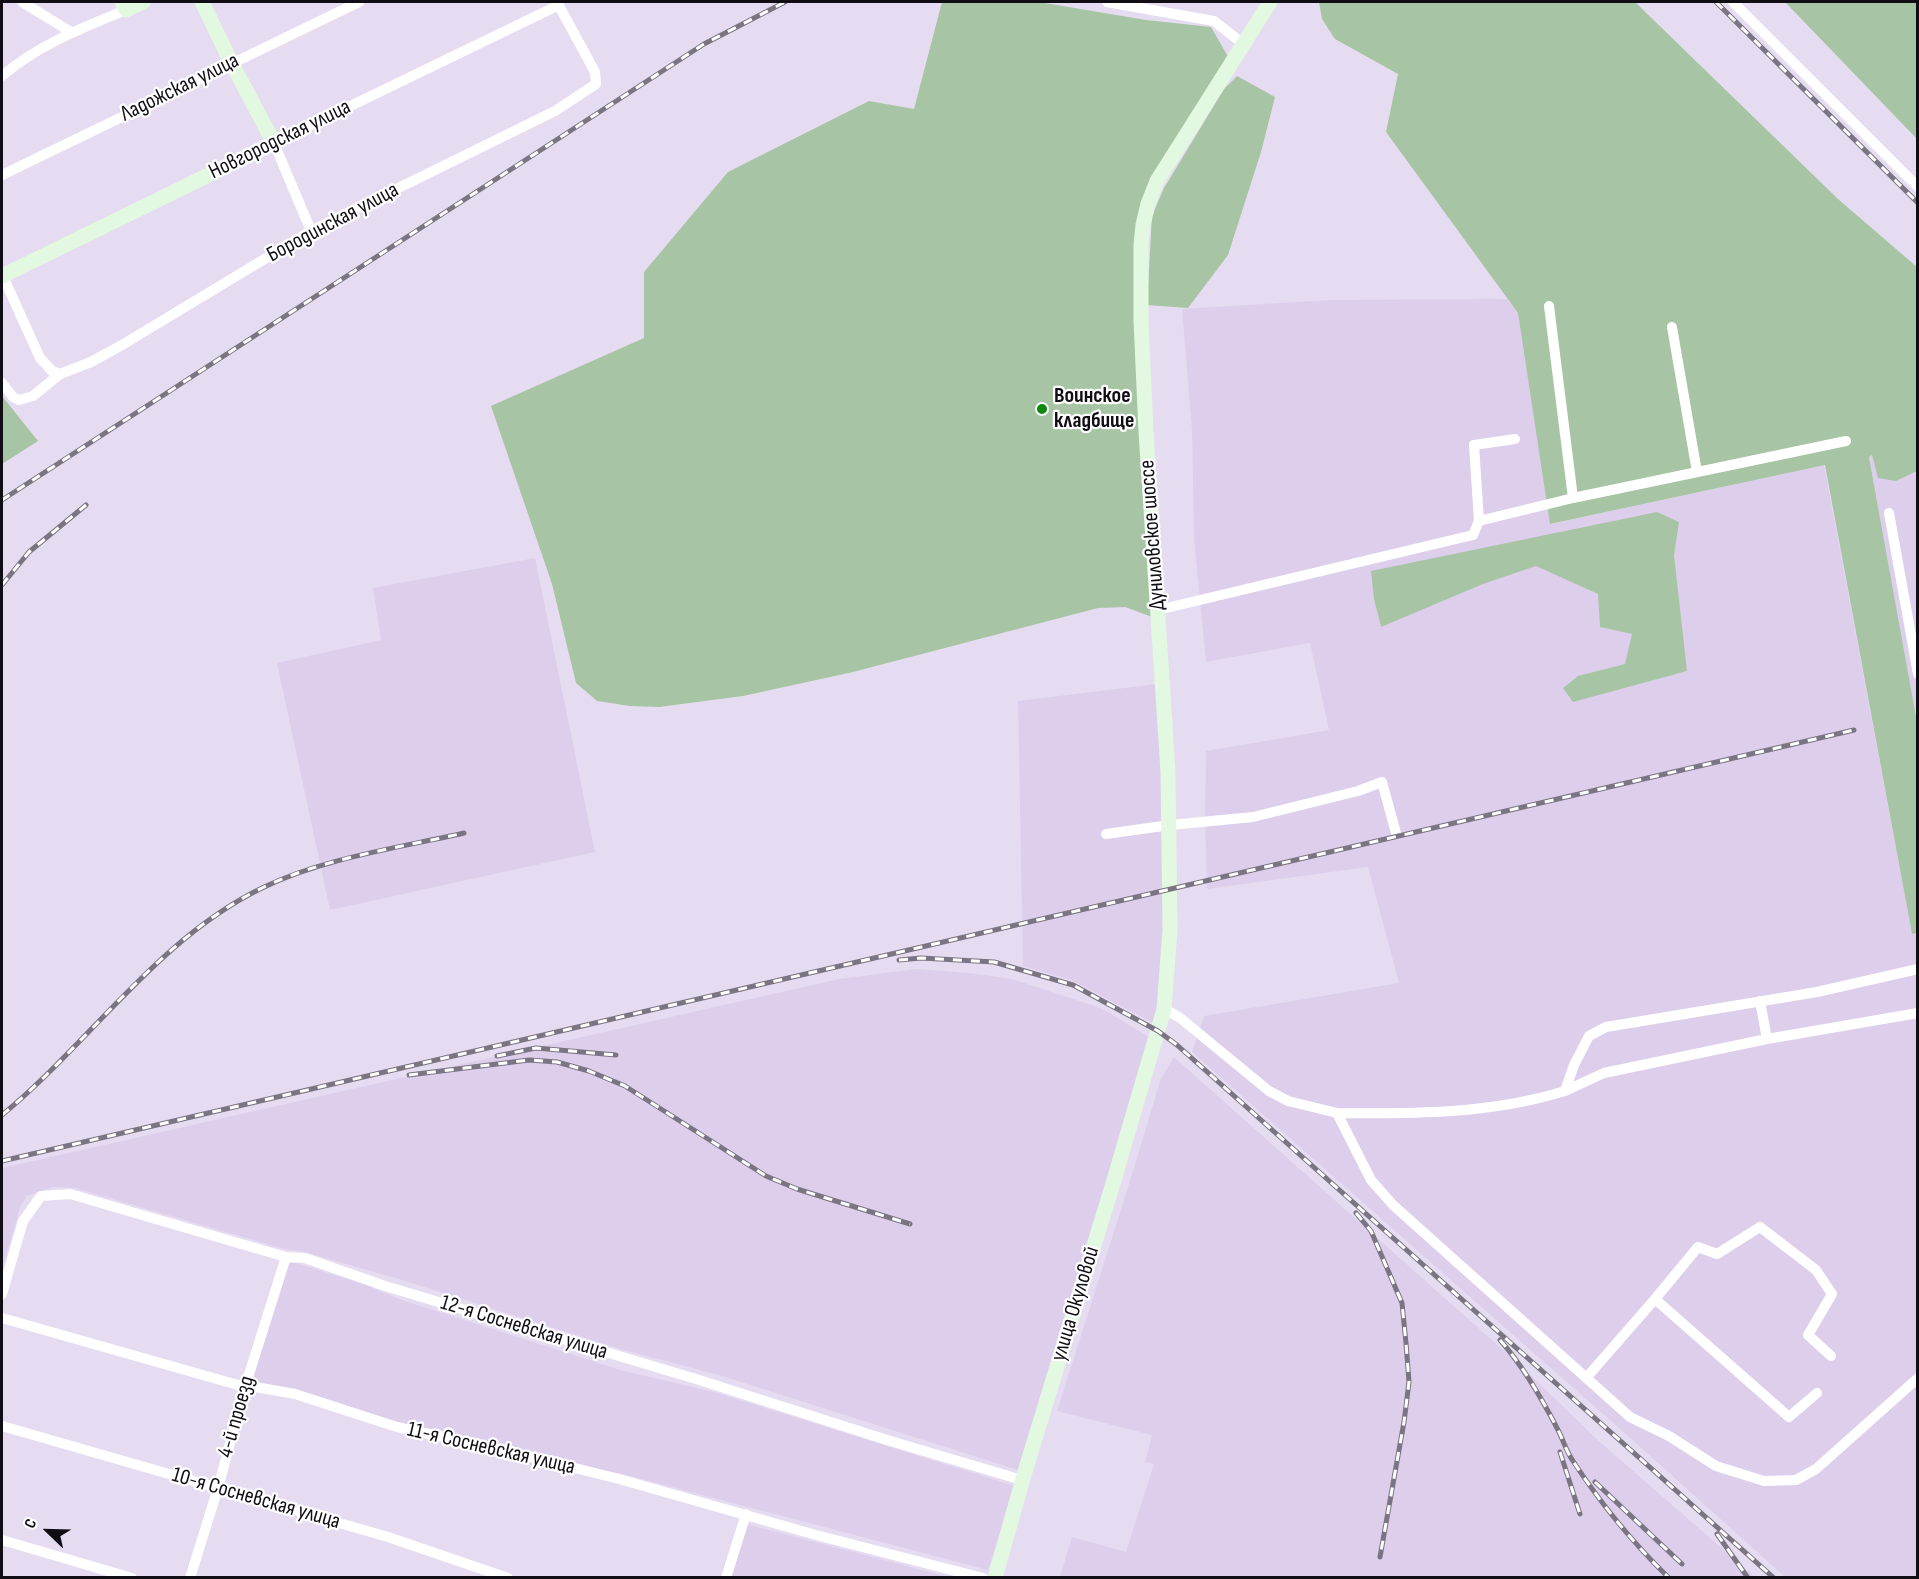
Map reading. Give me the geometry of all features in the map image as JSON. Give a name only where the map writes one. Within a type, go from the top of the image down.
[{"type":"street","points":[[22,2],[71,32]]},
{"type":"street","points":[[2,76],[27,57],[71,32],[124,6],[143,2]]},
{"type":"street","points":[[202,2],[274,143],[311,231]]},
{"type":"street","name":"Ладожская улица","points":[[2,175],[231,62],[359,2]]},
{"type":"street","points":[[1107,2],[1214,21],[1242,43]]},
{"type":"street","name":"Дуниловское шоссе","points":[[1158,1031],[1164,1009],[1170,930],[1170,825],[1164,683],[1143,365],[1141,256],[1143,225],[1157,181],[1270,2]]},
{"type":"street","points":[[1733,2],[1917,187]]},
{"type":"street","name":"Новгородская улица","points":[[2,275],[558,3]]},
{"type":"street","name":"Бородинская улица","points":[[2,383],[13,397],[19,400],[42,391],[60,374],[91,362],[122,345],[311,231],[555,111],[596,84],[595,72],[558,3]]},
{"type":"street","points":[[2,275],[40,358],[51,371],[60,374]]},
{"type":"street","points":[[1549,306],[1573,498]]},
{"type":"street","points":[[1672,327],[1697,472]]},
{"type":"street","points":[[1158,610],[1473,534],[1479,521],[1474,445],[1515,439]]},
{"type":"street","points":[[1479,521],[1573,498],[1846,441]]},
{"type":"street","points":[[1889,513],[1917,674]]},
{"type":"street","points":[[1106,834],[1253,817],[1358,791],[1382,782],[1396,833]]},
{"type":"street","points":[[1565,1091],[1574,1065],[1589,1036],[1606,1027],[1817,992],[1917,969]]},
{"type":"street","points":[[1760,1001],[1767,1039]]},
{"type":"street","points":[[1164,1009],[1179,1017],[1269,1091],[1288,1101],[1337,1113],[1413,1114],[1532,1101],[1565,1091],[1604,1073],[1767,1039],[1917,1013]]},
{"type":"street","name":"улица Окуловой","points":[[995,1578],[1022,1480],[1158,1031]]},
{"type":"street","points":[[1337,1113],[1371,1180],[1393,1205],[1630,1417],[1669,1436],[1716,1466],[1764,1481],[1796,1480],[1816,1469],[1917,1378]]},
{"type":"street","name":"12-я Сосневская улица","points":[[2,1294],[23,1221],[30,1210],[41,1196],[70,1194],[286,1257],[305,1258],[385,1286],[1022,1480]]},
{"type":"street","points":[[1587,1377],[1698,1247],[1717,1254],[1760,1227],[1816,1269],[1832,1294],[1808,1335],[1831,1356]]},
{"type":"street","name":"4-й проезд","points":[[190,1578],[218,1488],[245,1387],[286,1257]]},
{"type":"street","points":[[1655,1299],[1790,1418],[1817,1393]]},
{"type":"street","name":"11-я Сосневская улица","points":[[2,1318],[245,1387],[295,1394],[397,1427],[499,1449],[619,1479],[816,1535],[983,1578]]},
{"type":"street","name":"10-я Сосневская улица","points":[[2,1426],[388,1537],[508,1578]]},
{"type":"street","points":[[726,1578],[746,1514]]},
{"type":"street","points":[[2,1540],[132,1578]]},
{"type":"shaded area","points":[[1507,299],[1518,313],[1551,524],[1824,465],[1912,934],[1917,933],[1917,1577],[1785,1577],[1192,1052],[1204,1016],[1399,983],[1368,867],[1207,889],[1206,751],[1329,730],[1310,643],[1206,662],[1194,538],[1192,430],[1182,309],[1329,300]]},
{"type":"shaded area","points":[[1872,455],[1896,481],[1917,471],[1917,722],[1869,456]]},
{"type":"shaded area","points":[[535,558],[595,852],[330,910],[277,663],[381,640],[373,588]]},
{"type":"shaded area","points":[[1157,684],[1165,825],[1165,939],[1160,1000],[1153,1023],[1071,980],[1023,966],[1018,701]]},
{"type":"shaded area","points":[[916,969],[1012,979],[1092,1005],[1152,1039],[1018,1470],[722,1376],[620,1349],[402,1280],[301,1251],[284,1249],[75,1188],[53,1187],[27,1196],[21,1205],[2,1268],[2,1168],[839,979]]},
{"type":"shaded area","points":[[1174,1057],[1521,1366],[1601,1443],[1755,1577],[1060,1577],[1072,1537],[1126,1552],[1154,1464],[1145,1462],[1152,1435],[1057,1411],[1161,1078]]},
{"type":"shaded area","points":[[284,1263],[296,1263],[366,1285],[402,1300],[624,1371],[714,1392],[1015,1486],[988,1570],[622,1474],[398,1426],[248,1383]]},
{"type":"shaded area","points":[[746,1524],[949,1577],[730,1578]]},
{"type":"green space","points":[[942,2],[1039,2],[1146,20],[1211,27],[1230,60],[1143,204],[1155,618],[1125,607],[1098,608],[853,672],[743,696],[659,707],[597,701],[576,683],[552,584],[491,406],[644,338],[644,272],[728,172],[869,101],[914,109]]},
{"type":"green space","points":[[1319,2],[1635,2],[1838,199],[1917,267],[1917,471],[1896,481],[1878,478],[1872,455],[1869,457],[1917,722],[1917,933],[1912,934],[1825,465],[1550,524],[1518,313],[1386,132],[1398,74],[1335,39],[1322,19]]},
{"type":"green space","points":[[1785,2],[1917,2],[1917,139]]},
{"type":"green space","points":[[1237,76],[1275,97],[1261,152],[1228,255],[1188,308],[1147,305],[1152,216],[1164,188],[1224,89]]},
{"type":"green space","points":[[2,396],[38,441],[2,464]]},
{"type":"green space","points":[[1657,512],[1679,522],[1674,555],[1687,671],[1573,702],[1563,688],[1578,676],[1625,664],[1632,634],[1600,627],[1598,594],[1536,566],[1483,584],[1381,627],[1374,599],[1371,571]]},
{"type":"railway","points":[[2,500],[704,44],[785,2]]},
{"type":"railway","points":[[1716,2],[1918,203]]},
{"type":"railway","points":[[2,585],[29,552],[86,505]]},
{"type":"railway","points":[[2,1161],[1854,730]]},
{"type":"railway","points":[[2,1115],[34,1087],[157,963],[224,909],[285,878],[335,861],[464,833]]},
{"type":"railway","points":[[899,960],[921,958],[994,962],[1073,985],[1158,1031],[1177,1045],[1774,1578]]},
{"type":"railway","points":[[497,1056],[536,1048],[616,1055]]},
{"type":"railway","points":[[409,1075],[529,1060],[557,1062],[589,1071],[625,1086],[766,1176],[797,1189],[910,1224]]},
{"type":"railway","points":[[1356,1213],[1371,1231],[1402,1303],[1409,1382],[1380,1557]]},
{"type":"railway","points":[[1500,1340],[1531,1382],[1584,1477],[1618,1522],[1669,1578]]},
{"type":"railway","points":[[1560,1452],[1580,1514]]},
{"type":"railway","points":[[1595,1482],[1682,1564]]},
{"type":"railway","points":[[1717,1534],[1748,1578]]},
{"type":"place","name":"Воинское кладбище","points":[[1042,409]]}]
